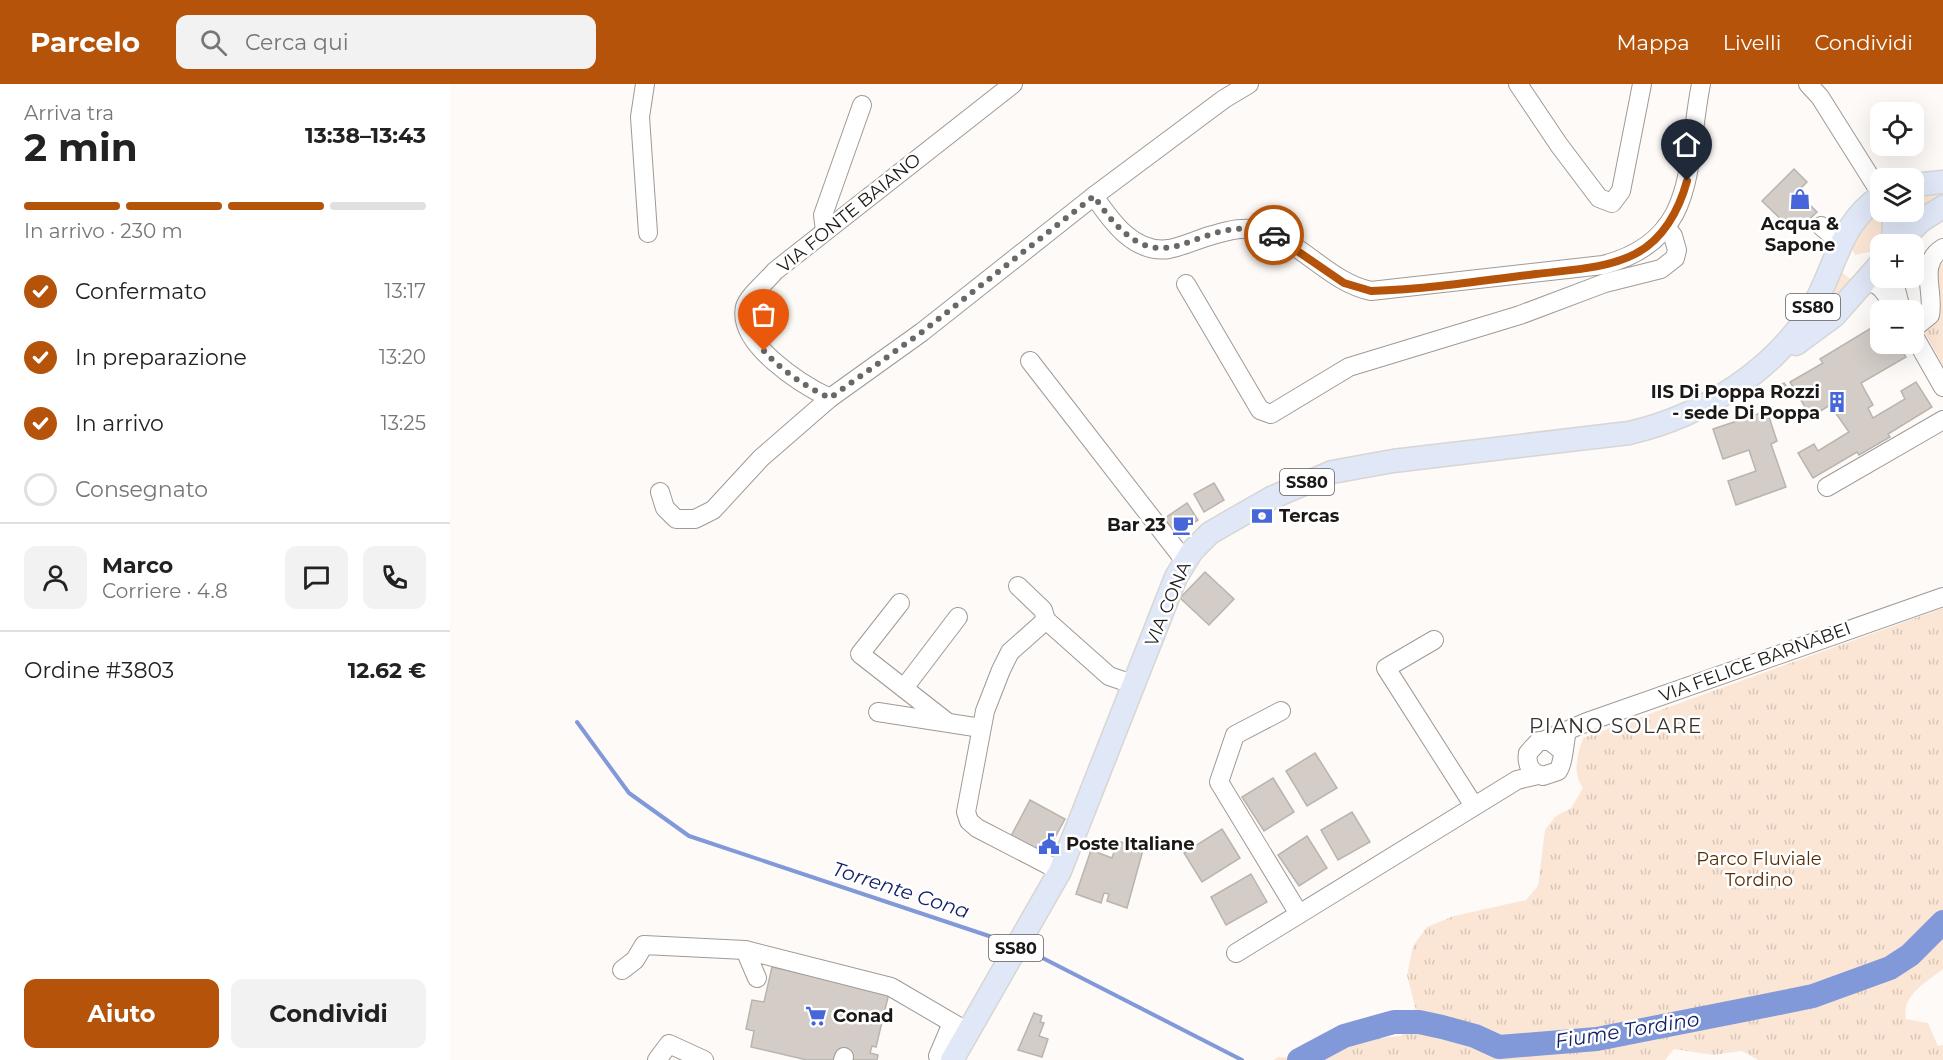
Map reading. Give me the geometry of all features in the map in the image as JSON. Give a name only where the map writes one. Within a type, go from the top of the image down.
[{"type":"main road","points":[[1924,184],[1943,182]]},
{"type":"main road","name":"VIA CONA","points":[[1774,356],[1806,320],[1819,296],[1839,246],[1858,215],[1870,205]]},
{"type":"main road","points":[[1906,234],[1922,220],[1943,207]]},
{"type":"main road","points":[[1839,246],[1849,265],[1870,270]]},
{"type":"main road","name":"VIA CONA","points":[[944,1059],[1057,876],[1185,561],[1210,533],[1272,498],[1332,472],[1373,464],[1578,440],[1650,428],[1694,410],[1727,392],[1774,356],[1821,327],[1851,300],[1870,276]]},
{"type":"street","points":[[645,84],[640,117],[648,233]]},
{"type":"street","name":"VIA FONTE BAIANO","points":[[830,398],[815,391],[776,363],[753,338],[745,324],[745,305],[775,271],[1013,84]]},
{"type":"street","points":[[660,492],[665,508],[676,519],[695,519],[713,510],[761,458],[830,398],[922,332],[1094,196],[1224,99],[1249,84]]},
{"type":"street","points":[[1518,84],[1558,145],[1599,198],[1612,203],[1621,191],[1642,84]]},
{"type":"street","points":[[1094,196],[1121,232],[1134,242],[1166,249],[1231,229],[1262,231],[1285,242],[1344,283],[1371,291],[1603,265],[1637,254],[1666,227],[1682,200],[1687,181],[1701,84]]},
{"type":"street","points":[[1808,84],[1821,97],[1870,177]]},
{"type":"street","points":[[825,231],[823,215],[862,105]]},
{"type":"street","points":[[1821,226],[1839,246]]},
{"type":"street","points":[[1186,284],[1260,410],[1271,414],[1349,367],[1520,315],[1595,286],[1661,269],[1674,258],[1677,250],[1673,236],[1666,227]]},
{"type":"street","points":[[1924,320],[1930,315],[1931,291],[1927,271],[1932,258],[1943,248]]},
{"type":"street","points":[[1881,288],[1891,300]]},
{"type":"street","points":[[1924,354],[1943,387]]},
{"type":"street","points":[[1030,361],[1185,561]]},
{"type":"street","points":[[1827,487],[1943,420]]},
{"type":"street","points":[[1018,586],[1043,610],[1046,620],[1109,676],[1135,685]]},
{"type":"street","name":"VIA FELICE BARNABEI","points":[[1545,740],[1943,597]]},
{"type":"street","points":[[900,603],[860,654],[947,722]]},
{"type":"street","points":[[904,688],[958,617]]},
{"type":"street","points":[[1046,620],[1006,658],[981,728],[977,763],[966,805],[969,821],[976,828],[1057,876]]},
{"type":"street","points":[[1434,640],[1386,668],[1474,806]]},
{"type":"street","points":[[1281,711],[1235,735],[1219,782],[1299,914]]},
{"type":"street","points":[[878,712],[981,728]]},
{"type":"street","points":[[1533,770],[1549,776],[1558,771],[1563,761],[1561,750],[1567,731]]},
{"type":"street","points":[[1533,770],[1530,748],[1545,740],[1555,743],[1561,750]]},
{"type":"street","points":[[1236,952],[1533,770]]},
{"type":"street","points":[[622,970],[635,960],[644,945],[745,950],[891,987],[966,1023]]},
{"type":"street","points":[[745,950],[757,978]]},
{"type":"street","points":[[657,1060],[669,1044],[704,1060]]},
{"type":"green space","points":[[1943,190],[1943,201],[1924,212],[1924,193]]},
{"type":"green space","points":[[1870,219],[1870,222],[1883,222],[1884,234],[1870,234],[1870,252],[1855,255],[1852,249],[1853,238]]},
{"type":"green space","points":[[1940,260],[1943,265],[1943,366],[1924,331],[1937,314],[1940,306],[1941,298],[1935,281]]},
{"type":"green space","points":[[1837,269],[1852,280],[1810,326]]},
{"type":"green space","name":"Parco Fluviale Tordino","points":[[1943,608],[1943,969],[1911,996],[1905,1010],[1906,1019],[1928,1023],[1938,1046],[1943,1045],[1943,1060],[1758,1060],[1742,1051],[1713,1055],[1674,1049],[1665,1060],[1319,1060],[1365,1039],[1401,1036],[1417,1014],[1407,975],[1413,946],[1427,927],[1454,916],[1526,900],[1538,886],[1545,830],[1556,816],[1571,808],[1583,788],[1578,776],[1577,758],[1583,738]]},
{"type":"green space","points":[[1278,1057],[1319,1060],[1274,1060]]},
{"type":"building","points":[[1794,169],[1807,182],[1797,192],[1817,212],[1795,233],[1762,201]]},
{"type":"building","name":"IIS Di Poppa Rozzi - sede Di Poppa","points":[[1870,329],[1870,354],[1904,354],[1906,357],[1861,383],[1873,405],[1868,408],[1873,418],[1905,399],[1901,391],[1916,382],[1932,407],[1888,434],[1890,437],[1859,455],[1857,452],[1813,478],[1798,453],[1814,444],[1818,451],[1849,432],[1830,405],[1811,417],[1790,382],[1823,363],[1820,359]]},
{"type":"building","points":[[1784,383],[1791,393],[1782,399],[1775,389]]},
{"type":"building","points":[[1767,411],[1777,441],[1771,444],[1786,487],[1736,505],[1728,481],[1756,471],[1749,450],[1723,459],[1713,429]]},
{"type":"building","points":[[1214,483],[1224,500],[1204,512],[1194,494]]},
{"type":"building","points":[[1187,503],[1198,520],[1173,536],[1162,520]]},
{"type":"building","points":[[1205,572],[1234,599],[1209,625],[1180,598]]},
{"type":"building","points":[[1315,753],[1337,788],[1307,806],[1286,771]]},
{"type":"building","points":[[1273,778],[1294,812],[1264,831],[1242,797]]},
{"type":"building","points":[[1030,800],[1065,819],[1046,854],[1011,836]]},
{"type":"building","points":[[1352,812],[1370,842],[1338,860],[1321,830]]},
{"type":"building","points":[[1222,829],[1240,858],[1202,882],[1184,853]]},
{"type":"building","points":[[1307,836],[1327,868],[1299,886],[1278,855]]},
{"type":"building","points":[[1118,841],[1143,850],[1127,908],[1107,901],[1109,894],[1104,893],[1101,903],[1076,894],[1091,850],[1112,858]]},
{"type":"building","points":[[1251,874],[1267,902],[1226,925],[1211,897]]},
{"type":"building","name":"Conad","points":[[772,967],[889,993],[876,1047],[872,1046],[870,1053],[878,1055],[877,1060],[807,1060],[751,1047],[754,1031],[746,1029],[752,1000],[764,1002]]},
{"type":"building","points":[[1034,1013],[1042,1016],[1040,1022],[1044,1023],[1039,1036],[1048,1039],[1042,1057],[1018,1050]]},
{"type":"waterway","name":"Torrente Cona","points":[[577,722],[629,793],[689,836],[1010,943]]},
{"type":"waterway","name":"Fiume Tordino","points":[[1299,1060],[1344,1036],[1394,1022],[1419,1022],[1442,1027],[1475,1036],[1499,1047],[1597,1039],[1813,996],[1890,968],[1910,955],[1943,922]]},
{"type":"waterway","name":"Torrente Cona","points":[[1025,949],[1242,1060]]},
{"type":"way so far","points":[[764,351],[776,363],[815,391],[830,398],[922,332],[1094,196],[1121,232],[1134,242],[1150,247],[1166,249],[1177,247],[1231,229],[1262,231],[1274,235]]},
{"type":"place","name":"Acqua & Sapone","points":[[1800,199]]},
{"type":"place","name":"IIS Di Poppa Rozzi - sede Di Poppa","points":[[1837,402]]},
{"type":"place","name":"Tercas","points":[[1262,516]]},
{"type":"place","name":"Bar 23","points":[[1183,525]]},
{"type":"place","name":"Poste Italiane","points":[[1049,844]]},
{"type":"place","name":"Conad","points":[[816,1016]]},
{"type":"district","name":"PIANO SOLARE","points":[[1616,726]]},
{"type":"route","points":[[1274,235],[1344,283],[1371,291],[1555,272],[1603,265],[1637,254],[1654,241],[1666,227],[1682,200],[1687,181]]}]
